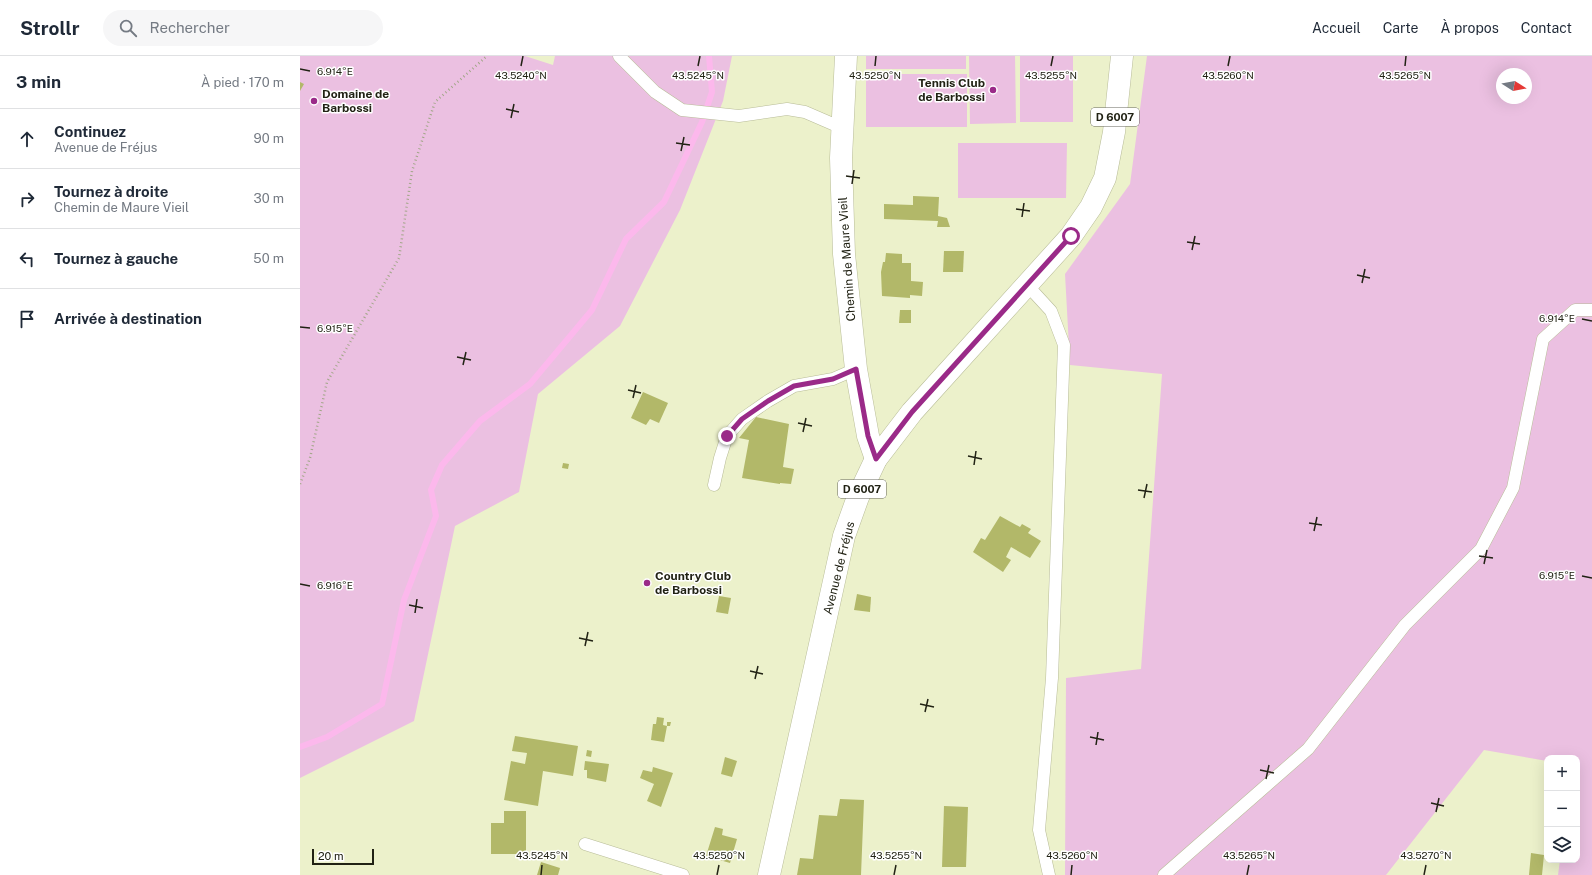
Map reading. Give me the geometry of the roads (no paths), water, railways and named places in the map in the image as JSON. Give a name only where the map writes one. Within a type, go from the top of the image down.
[{"type":"main road","name":"Chemin de Maure Vieil","points":[[846,56],[842,128],[844,254],[856,369],[868,436],[876,459]]},
{"type":"main road","name":"Avenue de Fréjus","points":[[769,875],[844,536],[858,497],[876,459],[912,412],[1028,286],[1071,236],[1091,207],[1105,178],[1114,132],[1122,56]]},
{"type":"lane","points":[[619,56],[655,92],[682,110],[739,116],[787,109],[805,112],[842,128]]},
{"type":"lane","points":[[1028,286],[1051,310],[1064,346],[1052,678],[1039,830],[1049,875]]},
{"type":"lane","points":[[1164,875],[1308,749],[1406,624],[1481,550],[1513,488],[1543,339],[1575,310],[1592,310]]},
{"type":"lane","points":[[714,485],[727,436],[742,419],[768,401],[794,386],[833,379],[856,369]]},
{"type":"lane","points":[[585,844],[683,875]]},
{"type":"waterway","points":[[300,747],[327,737],[382,704],[404,600],[436,516],[431,490],[442,465],[480,421],[530,384],[592,310],[626,239],[664,202],[702,122],[712,92],[709,56]]},
{"type":"place","name":"Tennis Club de Barbossi","points":[[993,90]]},
{"type":"place","name":"Domaine de Barbossi","points":[[314,101]]},
{"type":"place","name":"Country Club de Barbossi","points":[[647,583]]}]
